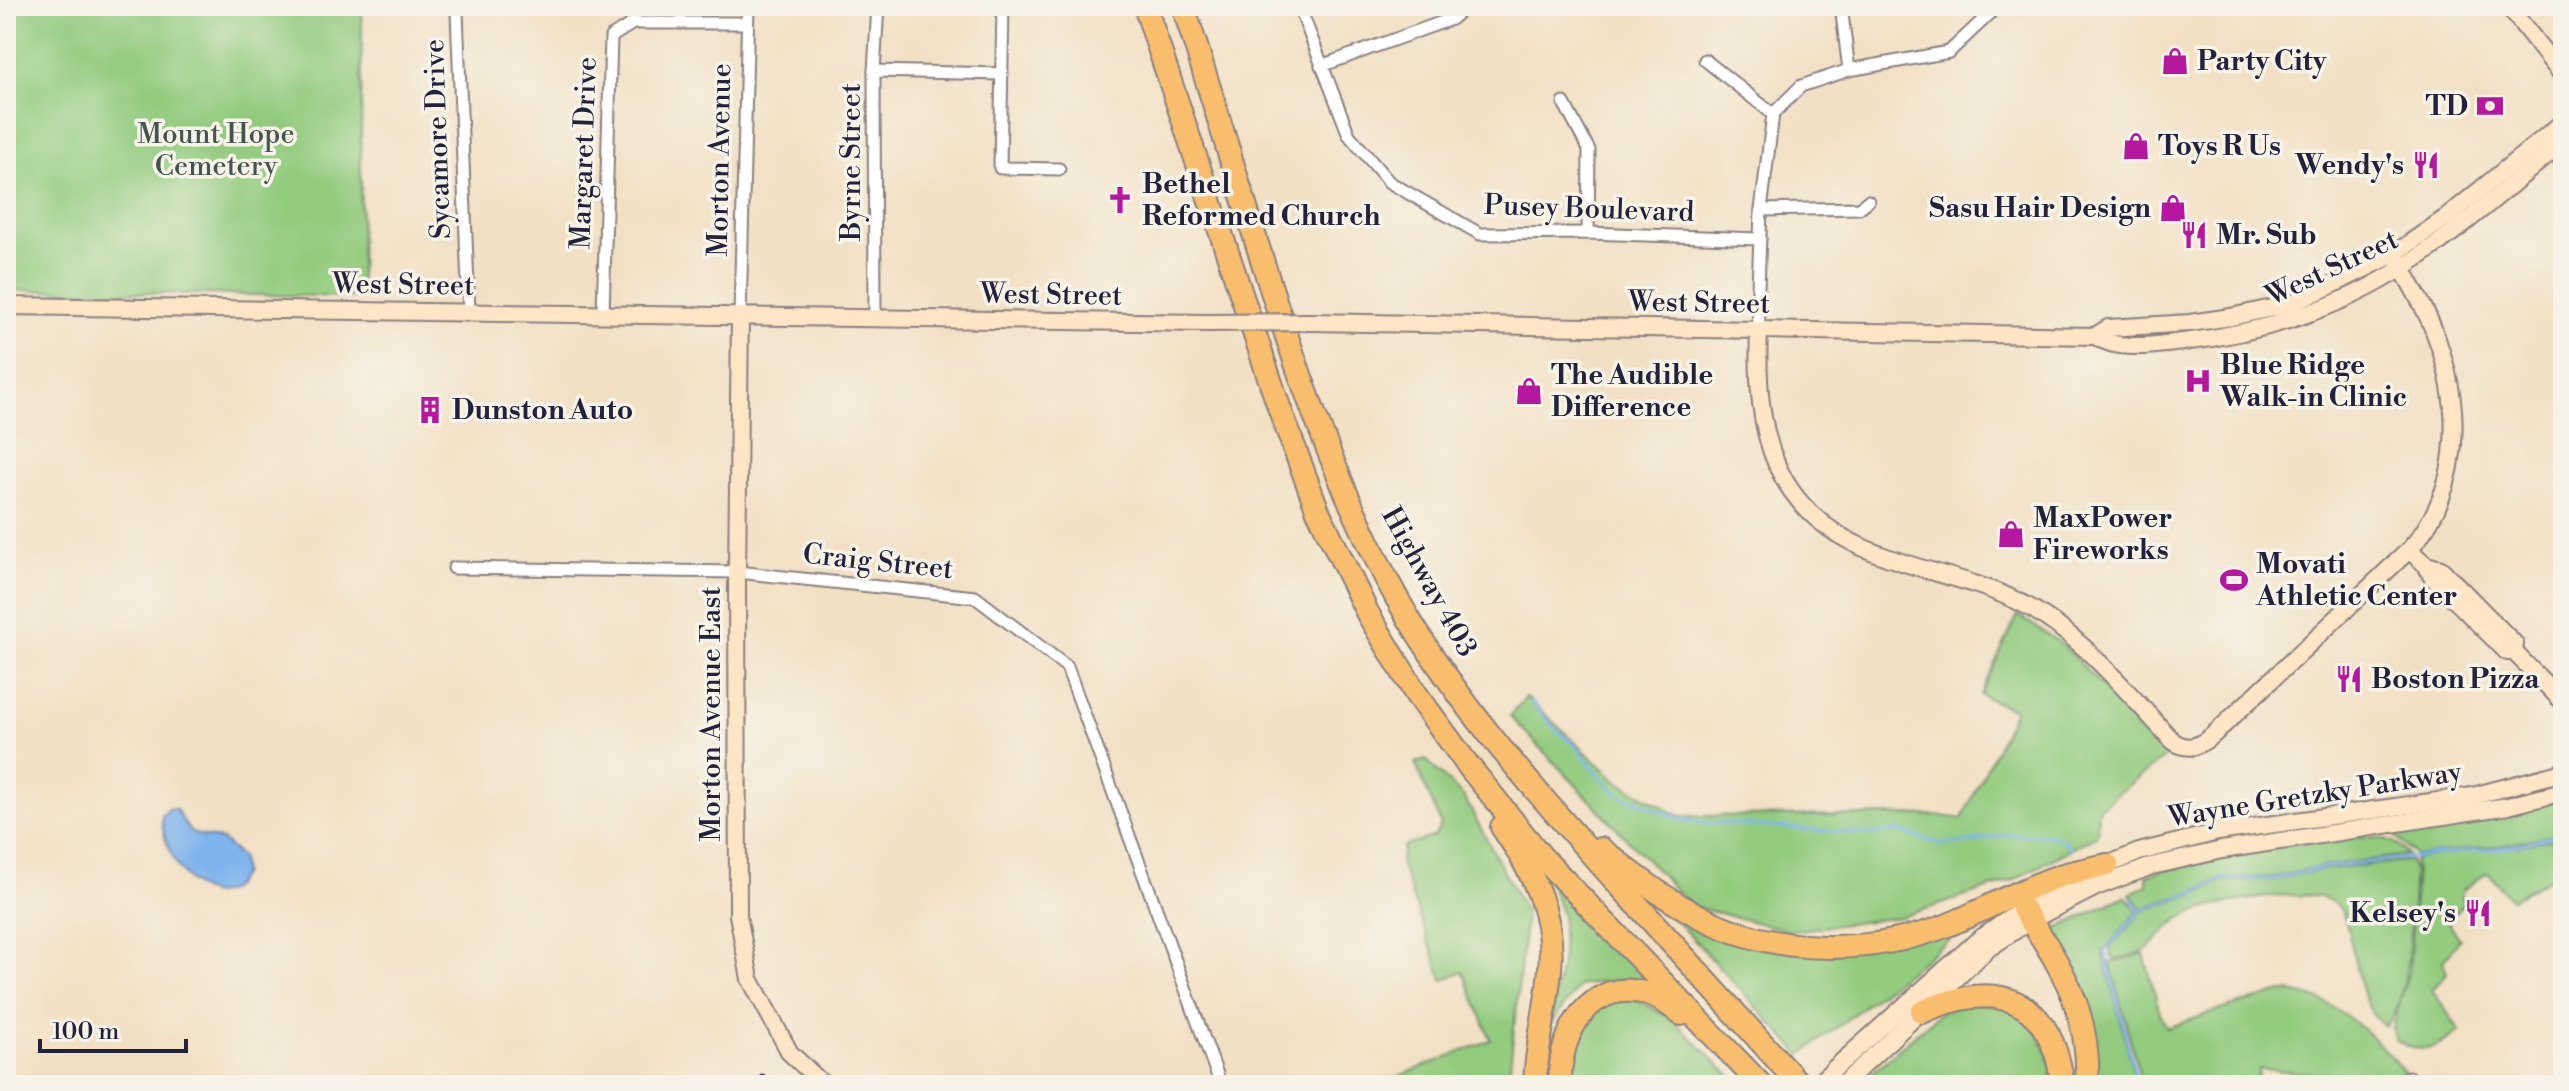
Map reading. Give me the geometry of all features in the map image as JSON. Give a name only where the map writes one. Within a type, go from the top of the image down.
[{"type":"highway","points":[[1145,6],[1275,396],[1318,511],[1383,639],[1416,694],[1540,855],[1754,1077]]},
{"type":"highway","name":"Highway 403","points":[[1183,6],[1311,408],[1388,581],[1430,652],[1516,768],[1800,1085]]},
{"type":"highway","points":[[1467,764],[1477,790],[1538,887],[1545,907],[1550,966],[1535,1085]]},
{"type":"highway","points":[[1516,768],[1537,782],[1598,846],[1662,896],[1704,919],[1770,941],[1819,947],[1862,946],[1896,940],[1946,926],[2064,875],[2107,865]]},
{"type":"highway","points":[[2027,914],[2070,984],[2080,1011],[2085,1032],[2087,1085]]},
{"type":"highway","points":[[1560,1085],[1564,1043],[1580,1012],[1607,994],[1631,989],[1649,993],[1668,1003],[1754,1077]]},
{"type":"highway","points":[[1922,1012],[1944,1002],[1980,996],[1995,996],[2032,1012],[2049,1033],[2057,1051],[2063,1085]]},
{"type":"main road","points":[[2508,6],[2563,76]]},
{"type":"main road","name":"West Street","points":[[2478,202],[2563,122]]},
{"type":"main road","name":"West Street","points":[[6,306],[1310,322],[2095,336],[2108,328],[2190,323],[2290,304],[2398,261],[2563,142]]},
{"type":"main road","points":[[1759,330],[1760,400],[1768,445],[1792,492],[1813,514],[1843,537],[1874,553],[2014,599],[2041,614],[2065,629],[2162,729],[2183,747],[2193,748],[2213,735],[2409,550],[2427,530],[2438,507],[2450,463],[2455,421],[2450,382],[2438,339],[2398,261]]},
{"type":"main road","name":"Morton Avenue East","points":[[740,316],[738,915],[750,979],[790,1053],[824,1085]]},
{"type":"main road","points":[[2409,550],[2507,652],[2514,652],[2563,702]]},
{"type":"main road","name":"Wayne Gretzky Parkway","points":[[1816,1085],[1978,940],[2107,865],[2152,849],[2218,832],[2473,796],[2561,770]]},
{"type":"main road","name":"Wayne Gretzky Parkway","points":[[1842,1085],[2027,914],[2152,866],[2272,841],[2508,806],[2563,792]]},
{"type":"street","name":"Morton Avenue","points":[[740,316],[748,6]]},
{"type":"street","name":"Byrne Street","points":[[875,318],[874,71],[878,6]]},
{"type":"street","points":[[1003,6],[1000,168],[1059,169]]},
{"type":"street","name":"Pusey Boulevard","points":[[1299,6],[1349,135],[1389,182],[1480,234],[1588,233],[1760,239]]},
{"type":"street","points":[[1321,66],[1451,19],[1466,6]]},
{"type":"street","points":[[1841,6],[1849,70]]},
{"type":"street","points":[[1759,330],[1761,210],[1773,114],[1801,86],[1849,70],[1949,52],[1998,6]]},
{"type":"street","name":"Sycamore Drive","points":[[457,12],[469,312]]},
{"type":"street","name":"Margaret Drive","points":[[603,314],[611,37],[633,23],[747,23]]},
{"type":"street","points":[[1705,60],[1773,114]]},
{"type":"street","points":[[874,71],[1002,74]]},
{"type":"street","points":[[1564,103],[1589,150],[1588,233]]},
{"type":"street","points":[[1761,210],[1859,208],[1868,201]]},
{"type":"street","name":"Craig Street","points":[[454,568],[737,572],[975,597],[1067,667],[1221,1085]]},
{"type":"green space","name":"Mount Hope Cemetery","points":[[6,6],[362,6],[360,297],[6,290]]},
{"type":"green space","points":[[2018,615],[2063,645],[2168,755],[2098,809],[2097,835],[2012,881],[1901,917],[1790,931],[1691,906],[1510,716],[1526,697],[1617,781],[1680,816],[1937,815],[1962,819],[2015,710],[1980,695]]},
{"type":"green space","points":[[1426,760],[1464,797],[1526,913],[1508,1085],[1377,1085],[1491,1040],[1463,971],[1443,980],[1400,863],[1404,846],[1435,836],[1441,824],[1415,763]]},
{"type":"green space","points":[[2563,799],[2563,833],[2506,845],[2416,856],[2391,832],[2494,819]]},
{"type":"green space","points":[[2350,836],[2389,840],[2408,855],[2324,866],[2275,877],[2223,878],[2195,891],[2142,908],[2130,894],[2147,885],[2147,875],[2224,855]]},
{"type":"green space","points":[[2563,837],[2563,871],[2512,899],[2487,873],[2463,890],[2461,895],[2465,903],[2447,921],[2460,939],[2443,961],[2447,973],[2432,990],[2460,1031],[2430,1048],[2415,1048],[2396,1041],[2392,1029],[2409,971],[2416,872],[2414,861]]},
{"type":"green space","points":[[1541,859],[1647,979],[1579,986],[1548,1028],[1562,961],[1562,915]]},
{"type":"green space","points":[[2410,861],[2414,871],[2406,974],[2395,1012],[2386,1026],[2375,1017],[2366,1002],[2343,913],[2336,904],[2323,898],[2283,896],[2214,906],[2182,917],[2143,952],[2117,959],[2111,957],[2110,948],[2142,911],[2195,894],[2222,881],[2274,880],[2325,869]]},
{"type":"green space","points":[[2125,896],[2138,911],[2103,951],[2136,1081],[2134,1085],[2095,1085],[2050,932]]},
{"type":"green space","points":[[1657,900],[1772,948],[1972,922],[1801,1055]]},
{"type":"green space","points":[[2144,954],[2160,1014],[2167,1028],[2277,993],[2304,995],[2321,1001],[2353,1021],[2406,1074],[2372,1078],[2261,1069],[2257,1085],[2142,1085],[2110,962]]},
{"type":"green space","points":[[1633,998],[1670,1017],[1740,1085],[1569,1085],[1573,1040],[1583,1018],[1600,1003]]},
{"type":"green space","points":[[1966,1003],[2008,1007],[2032,1024],[2051,1060],[2051,1085],[1858,1085],[1941,1012]]},
{"type":"water","points":[[170,808],[176,809],[188,829],[195,834],[222,840],[241,857],[243,874],[230,889],[216,894],[202,890],[189,881],[169,850],[164,832],[162,816]]},
{"type":"waterway","points":[[1531,701],[1618,794],[1677,818],[1869,834],[1898,831],[1941,844],[2003,835],[2049,835],[2065,841],[2071,850]]},
{"type":"waterway","points":[[2136,1085],[2105,951],[2141,910],[2196,892],[2223,879],[2274,879],[2326,867],[2508,847],[2563,834]]},
{"type":"waterway","points":[[2132,899],[2141,910]]},
{"type":"railway","points":[[753,1085],[763,1077]]},
{"type":"place","name":"Party City","points":[[2175,61]]},
{"type":"place","name":"TD","points":[[2490,106]]},
{"type":"place","name":"Toys R Us","points":[[2136,146]]},
{"type":"place","name":"Wendy's","points":[[2426,165]]},
{"type":"place","name":"Bethel Reformed Church","points":[[1120,200]]},
{"type":"place","name":"Sasu Hair Design","points":[[2173,208]]},
{"type":"place","name":"Mr. Sub","points":[[2194,235]]},
{"type":"place","name":"Blue Ridge Walk-in Clinic","points":[[2198,381]]},
{"type":"place","name":"The Audible Difference","points":[[1529,391]]},
{"type":"place","name":"Dunston Auto","points":[[430,410]]},
{"type":"place","name":"MaxPower Fireworks","points":[[2011,534]]},
{"type":"place","name":"Movati Athletic Center","points":[[2234,580]]},
{"type":"place","name":"Boston Pizza","points":[[2349,679]]},
{"type":"place","name":"Kelsey's","points":[[2478,913]]}]
